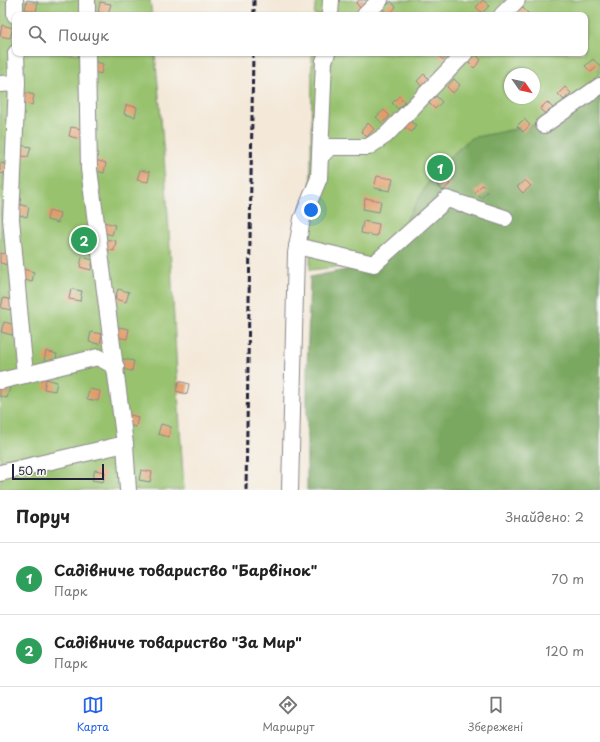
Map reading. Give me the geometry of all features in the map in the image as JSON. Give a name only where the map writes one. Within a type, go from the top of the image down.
[{"type":"street","points":[[15,0],[15,12]]},
{"type":"street","points":[[86,0],[87,12]]},
{"type":"street","points":[[330,12],[331,0]]},
{"type":"street","points":[[368,12],[380,0]]},
{"type":"street","points":[[505,12],[517,0]]},
{"type":"street","points":[[16,56],[11,220],[6,239],[25,375]]},
{"type":"street","points":[[87,56],[89,169],[116,367],[125,444],[128,490]]},
{"type":"street","points":[[290,490],[297,246],[302,219],[319,178],[324,61],[326,56]]},
{"type":"street","points":[[320,157],[330,147],[368,147],[386,136],[462,56]]},
{"type":"street","points":[[0,84],[16,83]]},
{"type":"street","points":[[544,126],[600,86]]},
{"type":"street","points":[[297,246],[374,264],[447,200],[505,218]]},
{"type":"street","points":[[0,381],[98,357],[116,367]]},
{"type":"street","points":[[0,473],[125,444]]},
{"type":"green space","points":[[0,0],[150,0],[152,12],[12,12],[12,56],[155,56],[168,216],[184,490],[0,490]]},
{"type":"green space","points":[[316,0],[600,0],[600,124],[385,262],[310,270],[312,56],[588,56],[588,12],[314,12]]},
{"type":"green space","points":[[600,77],[600,490],[307,490],[307,370],[310,277],[385,262],[394,241],[436,169],[471,138],[531,126]]},
{"type":"building","points":[[27,0],[38,2],[36,12],[25,9]]},
{"type":"building","points":[[359,0],[367,0],[369,2],[361,9],[356,3]]},
{"type":"building","points":[[483,0],[489,6],[483,12],[476,7]]},
{"type":"building","points":[[391,1],[396,7],[392,12],[386,12],[383,9]]},
{"type":"building","points":[[100,2],[111,4],[109,12],[98,12]]},
{"type":"building","points":[[522,7],[527,12],[518,12]]},
{"type":"building","points":[[2,25],[12,28],[10,38],[0,36]]},
{"type":"building","points":[[439,56],[447,56],[443,60]]},
{"type":"building","points":[[474,56],[478,56],[481,60],[474,68],[468,62]]},
{"type":"building","points":[[593,59],[599,65],[591,72],[585,66]]},
{"type":"building","points":[[92,61],[103,64],[101,74],[90,71]]},
{"type":"building","points":[[424,74],[430,80],[423,88],[417,81]]},
{"type":"building","points":[[454,79],[460,85],[453,93],[447,87]]},
{"type":"building","points":[[565,87],[571,93],[564,100],[558,94]]},
{"type":"building","points":[[23,92],[34,95],[32,105],[21,102]]},
{"type":"building","points":[[399,96],[405,102],[398,109],[392,103]]},
{"type":"building","points":[[436,96],[442,102],[435,109],[429,103]]},
{"type":"building","points":[[547,102],[553,108],[546,115],[540,109]]},
{"type":"building","points":[[126,105],[137,107],[135,117],[124,114]]},
{"type":"building","points":[[384,110],[390,116],[382,123],[376,117]]},
{"type":"building","points":[[524,119],[530,125],[523,132],[517,126]]},
{"type":"building","points":[[409,121],[416,125],[412,132],[405,128]]},
{"type":"building","points":[[368,123],[374,129],[367,137],[361,131]]},
{"type":"building","points":[[71,127],[82,129],[80,139],[69,136]]},
{"type":"building","points":[[20,145],[31,147],[28,157],[17,155]]},
{"type":"building","points":[[95,160],[106,163],[104,173],[93,170]]},
{"type":"building","points":[[0,163],[6,164],[4,174],[0,173]]},
{"type":"building","points":[[140,170],[150,172],[148,182],[137,180]]},
{"type":"building","points":[[377,176],[393,179],[390,191],[374,188]]},
{"type":"building","points":[[444,178],[450,184],[443,191],[437,185]]},
{"type":"building","points":[[525,180],[531,186],[523,193],[517,187]]},
{"type":"building","points":[[482,185],[488,191],[481,198],[475,192]]},
{"type":"building","points":[[365,198],[381,201],[379,212],[363,209]]},
{"type":"building","points":[[18,204],[29,207],[27,217],[16,214]]},
{"type":"building","points":[[49,210],[60,213],[58,223],[47,220]]},
{"type":"building","points":[[363,221],[379,224],[377,236],[361,233]]},
{"type":"building","points":[[104,222],[115,225],[112,235],[101,232]]},
{"type":"building","points":[[76,233],[87,235],[84,245],[74,243]]},
{"type":"building","points":[[105,239],[116,241],[114,251],[103,249]]},
{"type":"building","points":[[0,253],[10,255],[8,265],[0,263]]},
{"type":"building","points":[[82,257],[93,260],[91,270],[80,267]]},
{"type":"building","points":[[23,269],[34,272],[32,282],[21,279]]},
{"type":"building","points":[[71,289],[82,291],[80,301],[69,299]]},
{"type":"building","points":[[118,289],[129,292],[126,302],[115,299]]},
{"type":"building","points":[[3,298],[14,300],[12,310],[1,308]]},
{"type":"building","points":[[4,322],[15,325],[12,335],[1,332]]},
{"type":"building","points":[[118,327],[129,329],[127,339],[116,337]]},
{"type":"building","points":[[91,332],[102,334],[100,344],[89,342]]},
{"type":"building","points":[[46,351],[57,354],[55,364],[44,361]]},
{"type":"building","points":[[123,359],[134,361],[132,371],[121,369]]},
{"type":"building","points":[[46,379],[57,382],[55,391],[44,389]]},
{"type":"building","points":[[179,381],[189,384],[187,394],[176,391]]},
{"type":"building","points":[[0,386],[10,388],[7,398],[0,396]]},
{"type":"building","points":[[89,389],[100,391],[98,401],[87,399]]},
{"type":"building","points":[[127,414],[138,417],[136,427],[125,424]]},
{"type":"building","points":[[161,424],[171,427],[169,437],[158,434]]},
{"type":"building","points":[[95,470],[105,472],[103,482],[92,480]]},
{"type":"building","points":[[141,470],[152,472],[150,482],[139,480]]},
{"type":"railway","points":[[254,0],[254,12]]},
{"type":"railway","points":[[246,490],[253,56]]},
{"type":"place","name":"Садівниче товариство \"Барвінок\"","points":[[440,168]]},
{"type":"place","name":"Садівниче товариство \"За Мир\"","points":[[84,240]]}]
